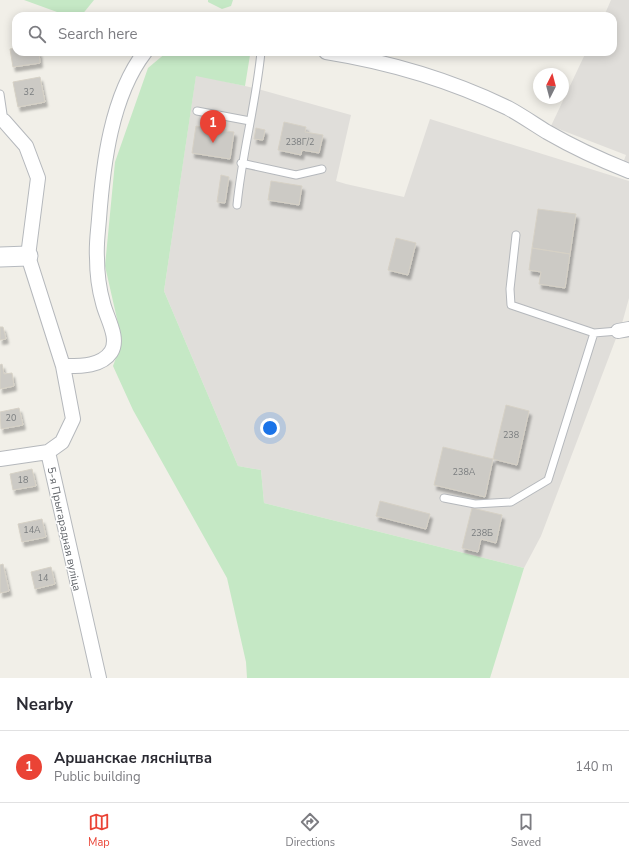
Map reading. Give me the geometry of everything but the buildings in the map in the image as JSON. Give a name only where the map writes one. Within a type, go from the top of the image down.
[{"type":"street","points":[[63,366],[88,365],[101,360],[110,352],[113,346],[113,336],[103,303],[96,257],[101,180],[117,108],[137,62],[142,56]]},
{"type":"street","points":[[350,56],[368,59],[450,82],[509,109],[546,132],[598,159],[629,171]]},
{"type":"street","name":"5-я Прыгарадная вуліца","points":[[2,120],[26,146],[38,178],[28,256],[63,366],[73,419],[62,442],[48,452],[99,678]]},
{"type":"street","points":[[0,257],[28,256]]},
{"type":"street","points":[[0,458],[48,452]]},
{"type":"lane","points":[[236,205],[241,163],[258,89],[261,56]]},
{"type":"lane","points":[[0,94],[2,120]]},
{"type":"lane","points":[[197,111],[250,121]]},
{"type":"lane","points":[[241,163],[296,175],[322,169]]},
{"type":"lane","points":[[516,235],[510,289],[511,305],[594,333],[624,330]]},
{"type":"lane","points":[[444,498],[475,504],[511,502],[548,480],[594,333]]},
{"type":"shaded area","points":[[611,0],[629,0],[629,165],[623,163],[626,155],[551,126],[561,104],[569,104],[569,88],[584,56],[617,56],[617,12],[606,12]]},
{"type":"shaded area","points":[[196,75],[258,89],[351,115],[336,181],[346,184],[404,197],[430,119],[629,181],[629,298],[623,320],[541,536],[524,568],[264,503],[261,470],[238,466],[164,291]]},
{"type":"green space","points":[[24,0],[94,0],[84,12],[57,12]]},
{"type":"green space","points":[[208,0],[233,0],[231,6],[222,9],[208,2]]},
{"type":"green space","points":[[162,56],[250,56],[245,86],[196,76],[164,291],[238,466],[261,470],[264,503],[524,568],[490,678],[247,678],[246,662],[227,578],[133,410],[113,366],[122,341],[105,266],[115,162],[148,68]]},
{"type":"place","name":"Аршанскае лясніцтва","points":[[213,143]]}]
